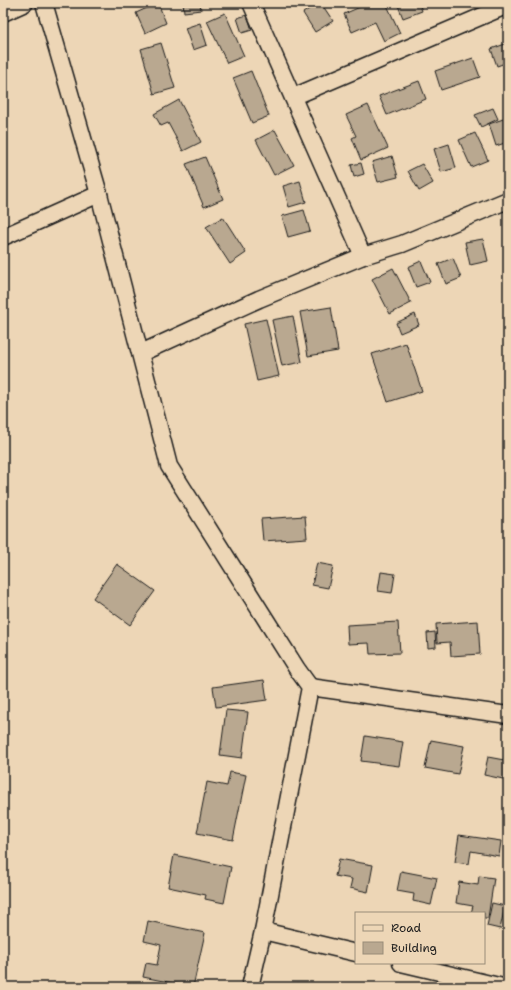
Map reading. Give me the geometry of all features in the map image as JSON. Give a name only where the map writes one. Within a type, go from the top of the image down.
[{"type":"street","points":[[3,13],[26,3]]},
{"type":"street","points":[[44,3],[99,194],[169,466],[296,669],[310,687],[508,715]]},
{"type":"street","points":[[251,3],[363,256]]},
{"type":"street","points":[[293,97],[508,5]]},
{"type":"street","points":[[3,237],[99,194]]},
{"type":"street","points":[[141,353],[259,299],[363,256],[402,244],[508,200]]},
{"type":"street","points":[[250,987],[264,931],[310,687]]},
{"type":"street","points":[[264,931],[355,952]]},
{"type":"street","points":[[405,964],[503,987]]},
{"type":"building","points":[[158,3],[166,23],[145,33],[136,13]]},
{"type":"building","points":[[183,3],[200,3],[201,10],[184,12]]},
{"type":"building","points":[[318,3],[321,3],[333,21],[315,32],[303,13]]},
{"type":"building","points":[[369,3],[386,3],[400,33],[384,41],[375,22],[352,32],[344,14]]},
{"type":"building","points":[[397,3],[419,3],[422,11],[403,18]]},
{"type":"building","points":[[225,13],[244,56],[227,63],[207,21]]},
{"type":"building","points":[[247,15],[252,30],[242,33],[237,18]]},
{"type":"building","points":[[200,23],[207,45],[193,50],[185,28]]},
{"type":"building","points":[[161,43],[175,88],[154,94],[141,49]]},
{"type":"building","points":[[508,43],[508,62],[497,66],[491,49]]},
{"type":"building","points":[[473,58],[480,77],[441,90],[435,71]]},
{"type":"building","points":[[251,71],[269,116],[252,123],[233,78]]},
{"type":"building","points":[[419,81],[426,99],[387,115],[379,96]]},
{"type":"building","points":[[179,100],[201,142],[183,151],[168,123],[161,126],[154,114]]},
{"type":"building","points":[[368,105],[388,148],[361,160],[352,138],[356,136],[346,115]]},
{"type":"building","points":[[493,108],[498,119],[481,127],[475,115]]},
{"type":"building","points":[[506,118],[508,126],[508,142],[496,146],[489,124]]},
{"type":"building","points":[[275,130],[294,165],[274,175],[256,140]]},
{"type":"building","points":[[475,133],[488,160],[471,167],[459,140]]},
{"type":"building","points":[[449,144],[456,168],[441,172],[434,149]]},
{"type":"building","points":[[392,156],[398,177],[378,182],[372,162]]},
{"type":"building","points":[[205,157],[223,199],[204,207],[186,164]]},
{"type":"building","points":[[361,163],[364,174],[354,177],[351,165]]},
{"type":"building","points":[[422,164],[433,183],[419,191],[408,171]]},
{"type":"building","points":[[300,181],[306,202],[289,207],[283,186]]},
{"type":"building","points":[[304,210],[310,231],[288,237],[282,216]]},
{"type":"building","points":[[223,217],[246,253],[230,264],[206,227]]},
{"type":"building","points":[[483,239],[488,261],[470,265],[465,242]]},
{"type":"building","points":[[453,258],[461,278],[446,284],[438,264]]},
{"type":"building","points":[[421,261],[430,282],[416,287],[408,267]]},
{"type":"building","points":[[393,268],[411,303],[390,314],[372,279]]},
{"type":"building","points":[[331,307],[338,351],[308,356],[300,312]]},
{"type":"building","points":[[415,314],[419,325],[400,333],[396,323]]},
{"type":"building","points":[[293,316],[302,362],[282,366],[272,320]]},
{"type":"building","points":[[266,319],[279,376],[257,381],[244,324]]},
{"type":"building","points":[[406,343],[422,391],[388,402],[372,354]]},
{"type":"building","points":[[305,516],[307,538],[263,541],[261,519]]},
{"type":"building","points":[[317,563],[333,566],[328,588],[312,585]]},
{"type":"building","points":[[117,564],[155,591],[130,625],[93,598]]},
{"type":"building","points":[[381,572],[395,574],[392,593],[378,591]]},
{"type":"building","points":[[478,621],[480,654],[451,656],[450,642],[437,643],[436,624]]},
{"type":"building","points":[[398,622],[400,653],[370,654],[369,643],[348,644],[347,625]]},
{"type":"building","points":[[435,632],[436,647],[428,648],[427,633]]},
{"type":"building","points":[[264,680],[267,700],[216,707],[213,687]]},
{"type":"building","points":[[226,710],[248,712],[242,758],[220,755]]},
{"type":"building","points":[[365,736],[403,742],[399,766],[361,761]]},
{"type":"building","points":[[431,740],[464,746],[458,774],[425,768]]},
{"type":"building","points":[[505,754],[508,755],[508,780],[484,775],[488,757],[504,760]]},
{"type":"building","points":[[230,772],[246,775],[233,840],[197,833],[207,782],[227,786]]},
{"type":"building","points":[[459,835],[501,841],[499,856],[471,851],[469,864],[455,862]]},
{"type":"building","points":[[174,855],[231,867],[224,903],[205,899],[206,895],[168,887]]},
{"type":"building","points":[[339,859],[373,865],[368,892],[350,888],[352,879],[335,876]]},
{"type":"building","points":[[401,871],[437,878],[431,905],[413,901],[414,894],[397,891]]},
{"type":"building","points":[[479,876],[494,878],[488,918],[485,918],[485,912],[471,912],[473,906],[456,903],[459,882],[478,885]]},
{"type":"building","points":[[492,903],[505,906],[500,929],[487,926]]},
{"type":"building","points":[[148,921],[205,933],[193,987],[143,977],[146,963],[157,965],[161,945],[144,941]]}]
